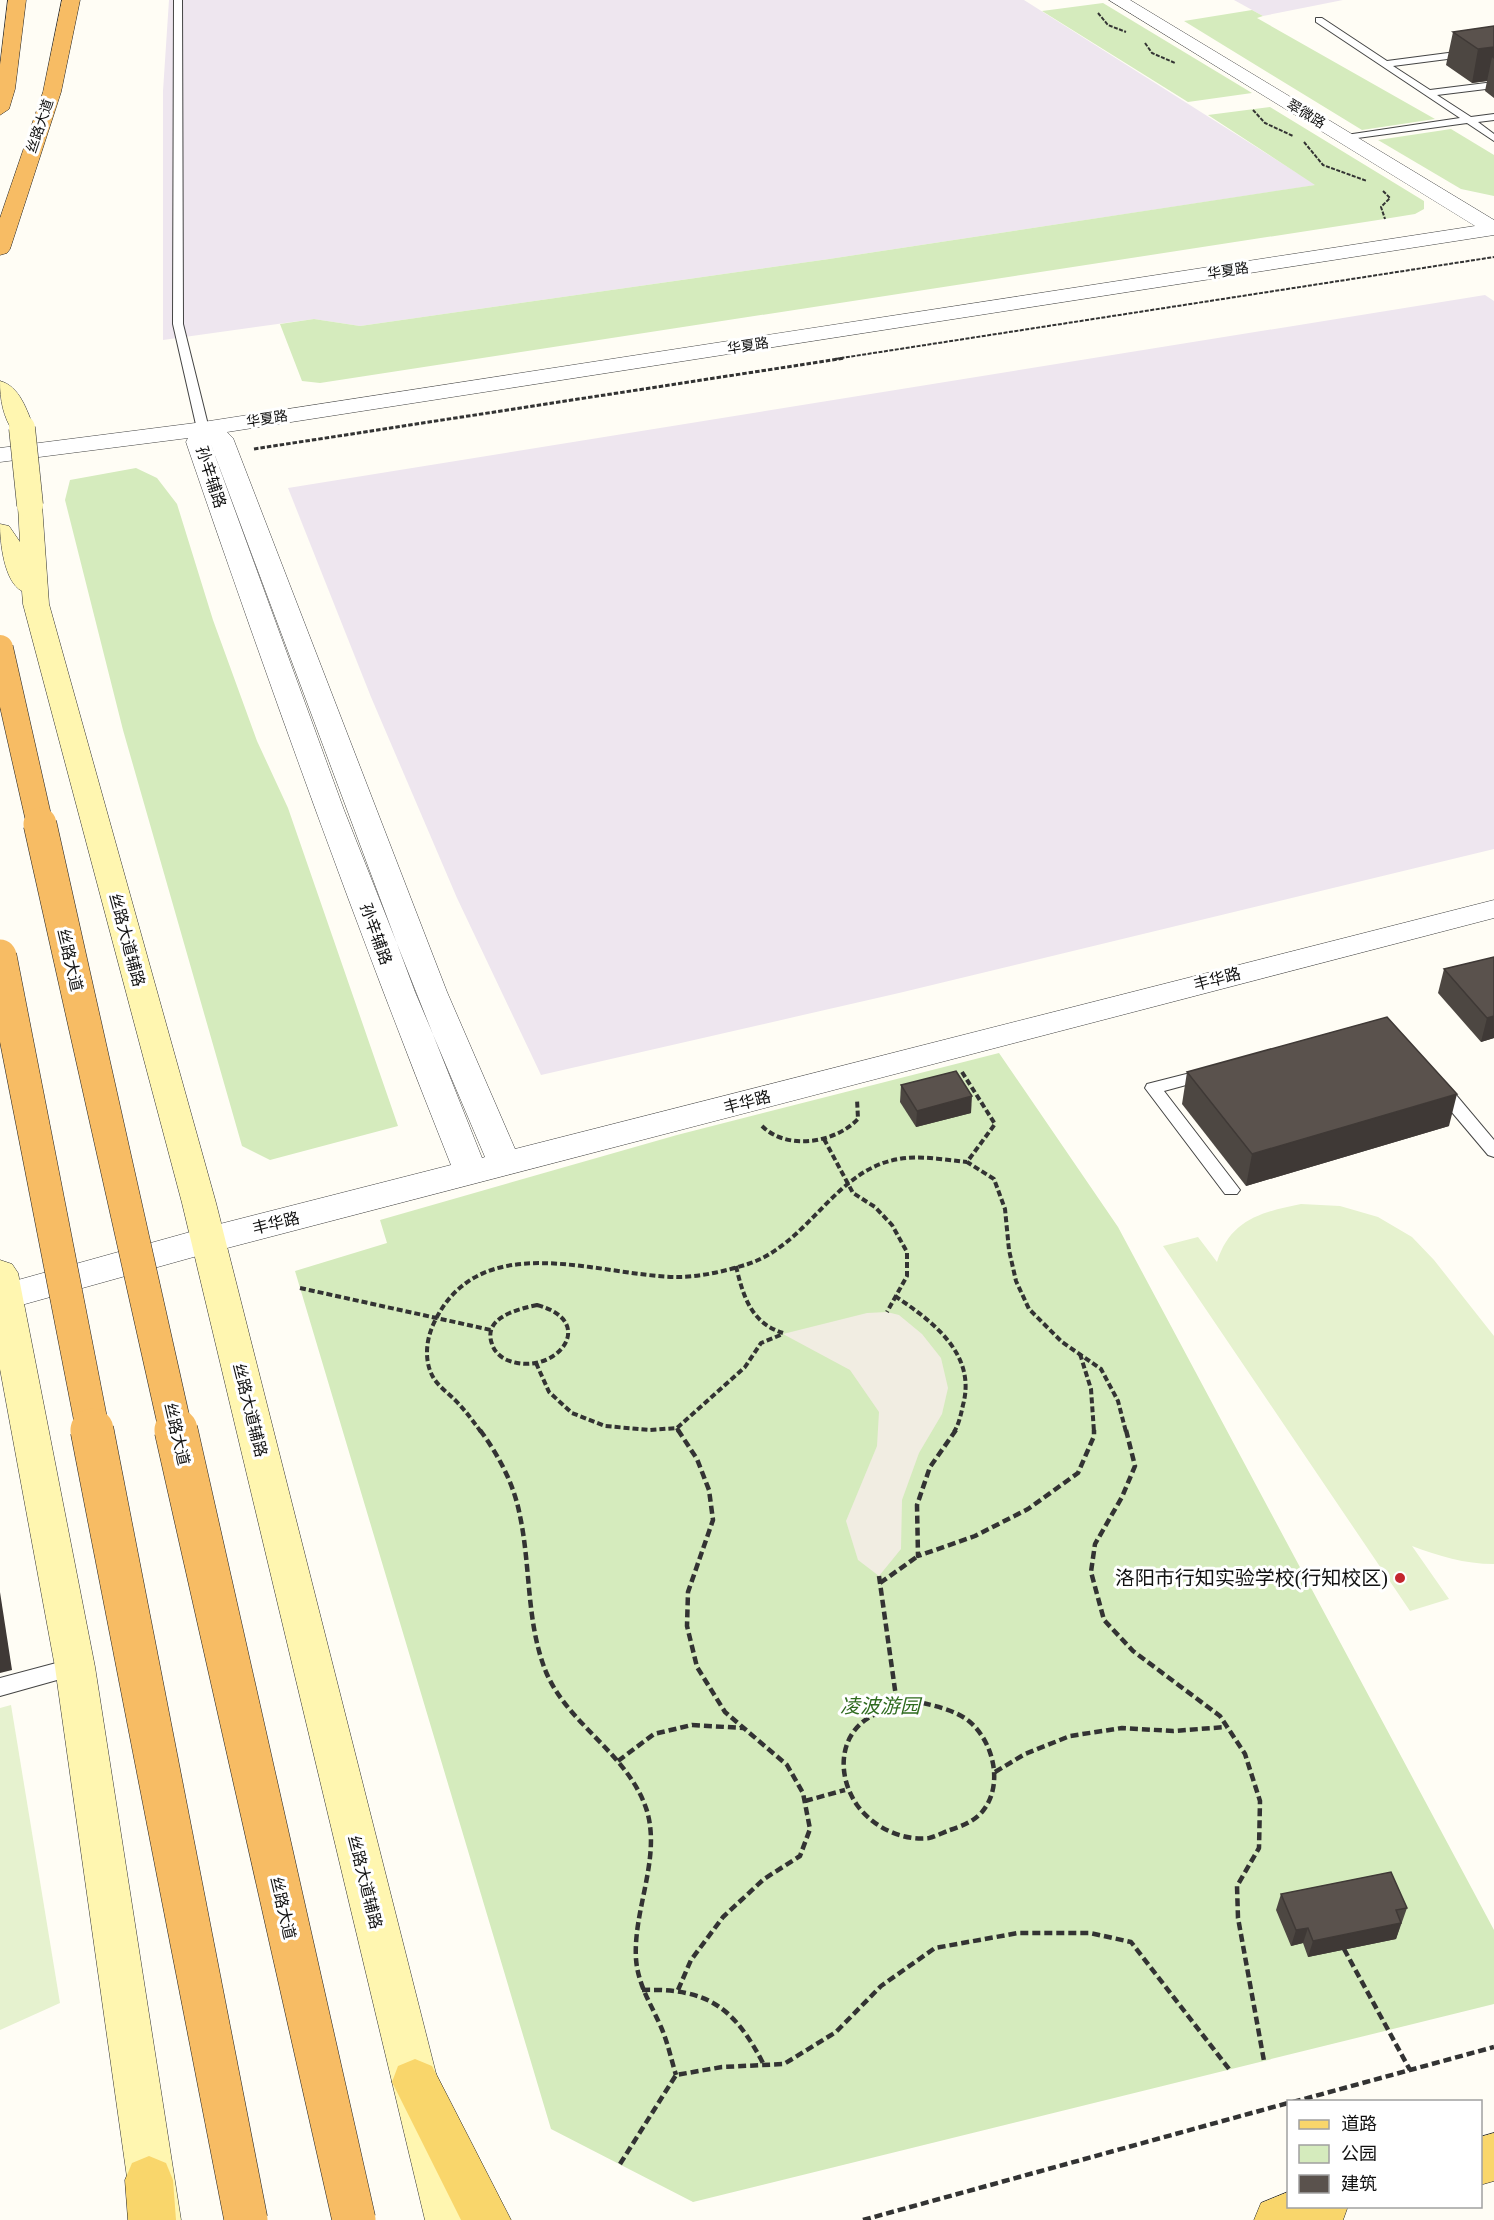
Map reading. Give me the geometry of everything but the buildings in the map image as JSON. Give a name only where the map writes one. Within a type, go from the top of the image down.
[{"type":"highway","points":[[0,109],[6,89],[17,0]]},
{"type":"highway","name":"丝路大道","points":[[0,249],[52,92],[71,0]]},
{"type":"highway","name":"丝路大道","points":[[0,648],[354,2220]]},
{"type":"highway","points":[[0,956],[246,2220]]},
{"type":"main road","name":"丝路大道辅路","points":[[0,387],[10,401],[22,428],[30,505],[36,604]]},
{"type":"main road","name":"丝路大道辅路","points":[[0,531],[10,546],[36,604],[206,1231],[449,2220]]},
{"type":"main road","points":[[1,1285],[75,1667],[153,2207]]},
{"type":"main road","points":[[414,2082],[487,2220]]},
{"type":"main road","points":[[1278,2220],[1317,2208]]},
{"type":"street","name":"翠微路","points":[[1118,0],[1494,229]]},
{"type":"street","name":"华夏路","points":[[0,455],[212,441],[1494,229]]},
{"type":"street","name":"华夏路","points":[[0,467],[212,441],[916,336],[1494,246]]},
{"type":"street","name":"孙辛辅路","points":[[212,441],[426,981],[501,1156]]},
{"type":"street","name":"孙辛辅路","points":[[212,441],[243,572],[396,988],[468,1164]]},
{"type":"street","name":"丰华路","points":[[501,1156],[1494,895]]},
{"type":"street","name":"丰华路","points":[[1,1285],[468,1164],[1494,909]]},
{"type":"lane","points":[[178,0],[178,324],[212,441]]},
{"type":"lane","points":[[1319,20],[1494,138]]},
{"type":"lane","points":[[1384,64],[1494,50]]},
{"type":"lane","points":[[1428,93],[1494,85]]},
{"type":"lane","points":[[1346,138],[1494,117]]},
{"type":"lane","points":[[1220,1070],[1153,1088],[1231,1190]]},
{"type":"lane","points":[[1426,1071],[1494,1151]]},
{"type":"lane","points":[[0,1687],[75,1667]]},
{"type":"path","points":[[1302,138],[1323,165],[1374,185]]},
{"type":"path","points":[[1382,190],[1390,198],[1380,207],[1385,219]]},
{"type":"path","points":[[212,441],[1494,257]]},
{"type":"path","points":[[957,1064],[995,1124],[967,1162]]},
{"type":"path","points":[[760,1123],[765,1131],[789,1140],[824,1139],[844,1132],[858,1119],[859,1103],[853,1091]]},
{"type":"path","points":[[824,1139],[853,1193],[875,1207],[892,1225],[907,1252],[907,1276],[887,1312]]},
{"type":"path","points":[[676,2075],[662,2029],[642,1990],[636,1946],[639,1902],[649,1854],[649,1816],[642,1795],[618,1761],[567,1706],[548,1677],[541,1658],[533,1616],[524,1527],[514,1490],[490,1446],[458,1404],[433,1378],[425,1356],[431,1329],[459,1289],[485,1272],[516,1263],[552,1260],[668,1277],[706,1275],[736,1266],[782,1249],[849,1184],[868,1171],[890,1161],[922,1158],[967,1162],[994,1179],[1005,1209],[1009,1250],[1016,1281],[1029,1309],[1062,1342],[1101,1369],[1118,1401],[1135,1466],[1122,1497],[1095,1544],[1091,1572],[1104,1620],[1133,1652],[1220,1716],[1245,1754],[1260,1801],[1259,1848],[1237,1886],[1238,1918],[1264,2061]]},
{"type":"path","points":[[536,1363],[549,1392],[572,1413],[605,1426],[650,1430],[677,1428],[745,1367],[761,1343],[783,1334],[767,1330],[742,1296],[736,1266]]},
{"type":"path","points":[[300,1288],[491,1330]]},
{"type":"path","points":[[896,1296],[933,1322],[959,1354],[967,1391],[957,1428],[930,1467],[917,1505],[918,1556]]},
{"type":"path","points":[[537,1305],[559,1313],[566,1321],[569,1330],[568,1340],[555,1356],[536,1363],[517,1364],[496,1353],[490,1344],[491,1330],[500,1316],[524,1306],[537,1305]]},
{"type":"path","points":[[897,1704],[880,1580],[918,1556],[975,1536],[1028,1509],[1078,1473],[1094,1436],[1091,1389],[1080,1354]]},
{"type":"path","points":[[677,1428],[698,1459],[709,1490],[713,1520],[688,1592],[687,1626],[697,1667],[725,1712],[787,1765],[803,1793],[810,1829],[800,1856],[764,1879],[723,1917],[691,1960],[678,1990]]},
{"type":"path","points":[[922,1703],[947,1709],[968,1721],[985,1738],[994,1760],[995,1772],[995,1782],[988,1803],[973,1820],[952,1833],[927,1838],[901,1836],[877,1826],[857,1810],[845,1790],[841,1768],[845,1746],[856,1727],[874,1712],[897,1704],[922,1703]]},
{"type":"path","points":[[618,1761],[654,1734],[692,1725],[744,1728]]},
{"type":"path","points":[[995,1772],[1025,1754],[1070,1736],[1122,1728],[1173,1731],[1227,1727]]},
{"type":"path","points":[[804,1801],[845,1790]]},
{"type":"path","points":[[620,2164],[676,2075],[722,2067],[784,2064],[836,2032],[881,1986],[935,1948],[1018,1933],[1090,1933],[1131,1942],[1229,2069]]},
{"type":"path","points":[[1344,1949],[1410,2070]]},
{"type":"path","points":[[642,1990],[668,1988],[694,1992],[716,2002],[738,2019],[752,2039],[764,2065]]},
{"type":"path","points":[[1300,2100],[1494,2047]]},
{"type":"path","points":[[863,2220],[1287,2103]]},
{"type":"shaded area","points":[[169,0],[1024,0],[1316,185],[829,259],[360,326],[314,319],[163,340],[163,91]]},
{"type":"shaded area","points":[[1234,0],[1343,0],[1263,16]]},
{"type":"shaded area","points":[[1485,295],[1494,301],[1494,849],[899,993],[541,1075],[457,898],[371,697],[288,488]]},
{"type":"shaded area","points":[[887,1312],[899,1315],[922,1334],[941,1358],[948,1388],[942,1414],[919,1453],[902,1500],[901,1549],[879,1576],[858,1560],[846,1521],[877,1446],[879,1412],[850,1370],[783,1334],[867,1313]]},
{"type":"green space","points":[[1103,3],[1252,93],[1188,102],[1042,11]]},
{"type":"green space","points":[[1252,10],[1263,16],[1257,18],[1435,119],[1362,130],[1184,21]]},
{"type":"green space","points":[[1270,107],[1424,201],[1424,209],[1415,214],[1378,220],[320,383],[302,381],[280,324],[314,319],[360,326],[829,259],[1315,185],[1208,115]]},
{"type":"green space","points":[[1451,129],[1494,155],[1494,196],[1461,189],[1378,140]]},
{"type":"green space","points":[[136,468],[157,478],[177,504],[213,620],[257,741],[288,808],[398,1126],[270,1160],[242,1146],[123,730],[65,500],[70,480]]},
{"type":"green space","name":"凌波游园","points":[[999,1053],[1118,1227],[1494,1930],[1494,2004],[693,2202],[551,2129],[295,1271],[387,1243],[380,1220],[677,1135]]},
{"type":"green space","points":[[1301,1204],[1340,1206],[1378,1217],[1412,1237],[1434,1260],[1494,1336],[1494,1564],[1452,1559],[1412,1546],[1449,1599],[1410,1611],[1163,1246],[1198,1237],[1217,1262],[1230,1236],[1249,1220]]},
{"type":"green space","points":[[11,1705],[60,2003],[0,2030],[0,1708]]},
{"type":"place","name":"洛阳市行知实验学校(行知校区)","points":[[1400,1578]]}]
